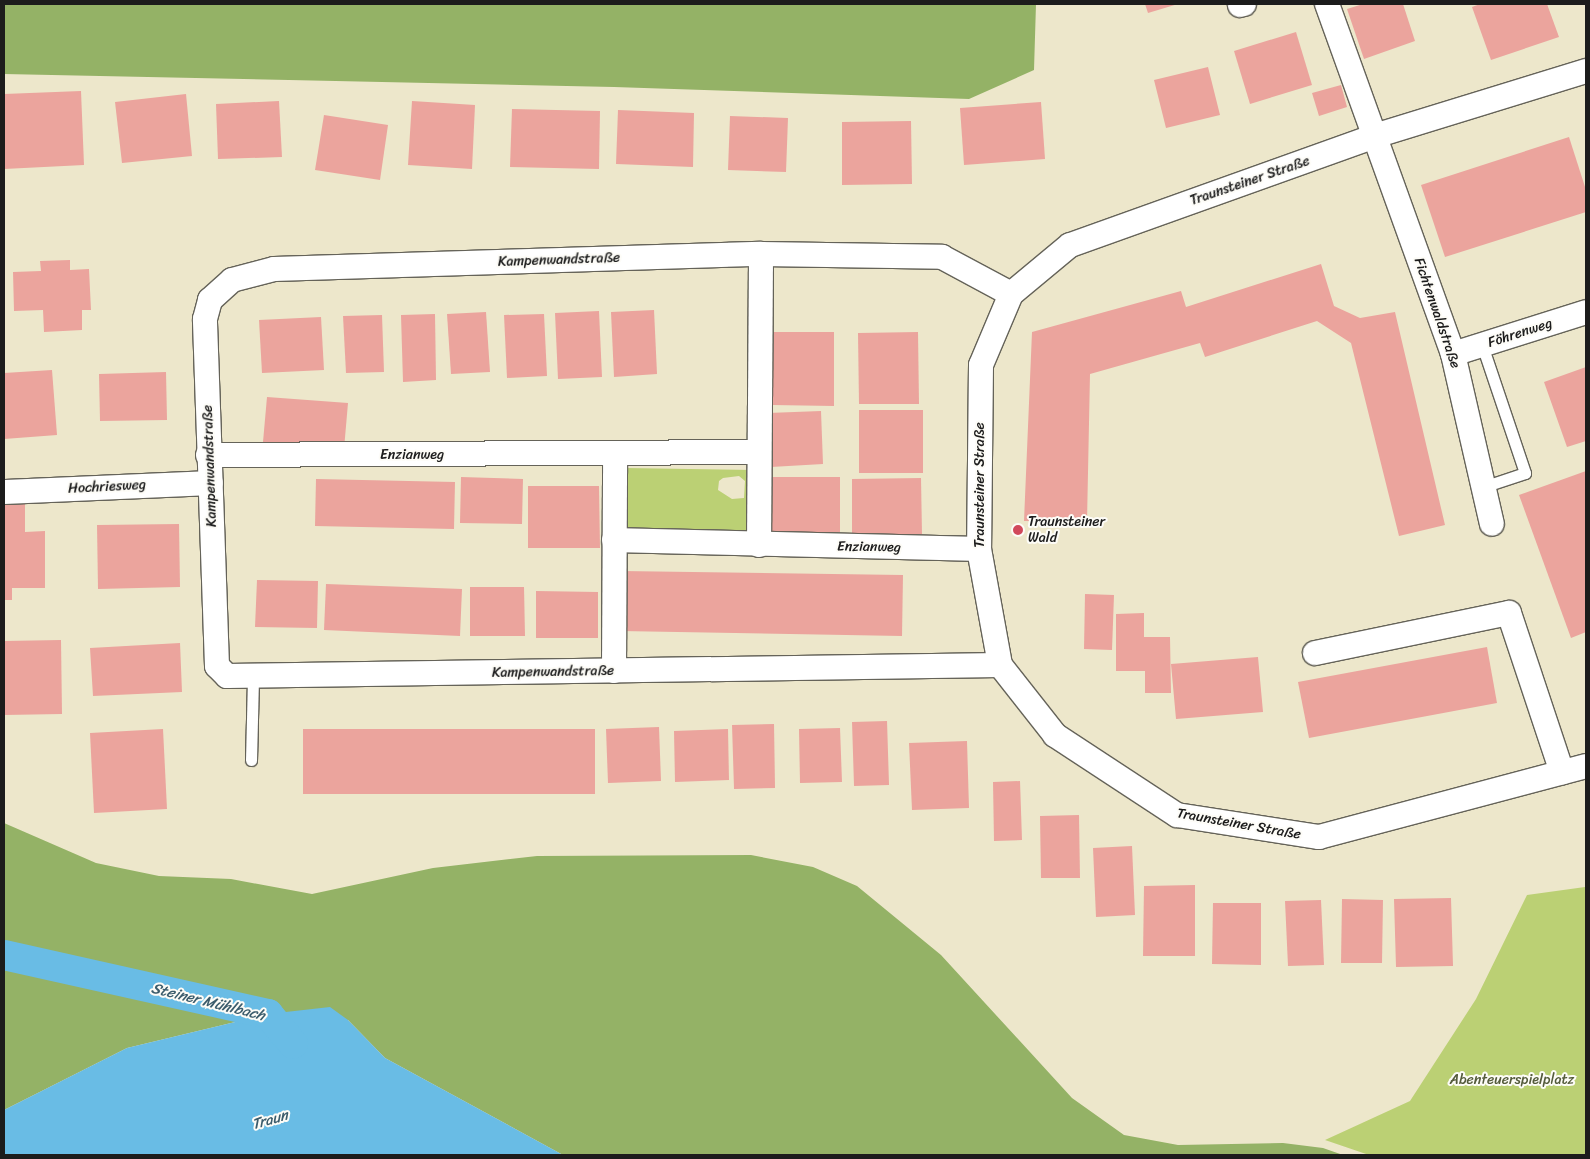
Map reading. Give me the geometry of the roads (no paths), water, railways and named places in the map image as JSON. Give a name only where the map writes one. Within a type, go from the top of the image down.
[{"type":"street","points":[[1327,4],[1375,136]]},
{"type":"street","name":"Traunsteiner Straße","points":[[1586,71],[1375,136],[1070,245],[1011,294],[982,365],[979,549],[1000,665],[1055,735],[1177,815],[1319,838],[1586,766]]},
{"type":"street","name":"Fichtenwaldstraße","points":[[1375,136],[1453,354],[1492,524]]},
{"type":"street","points":[[759,545],[762,254]]},
{"type":"street","name":"Kampenwandstraße","points":[[1000,665],[227,676],[217,666],[211,483],[208,455],[205,319],[210,300],[232,280],[274,269],[762,254],[942,257],[1011,294]]},
{"type":"street","name":"Föhrenweg","points":[[1453,354],[1586,312]]},
{"type":"street","name":"Enzianweg","points":[[208,455],[759,452]]},
{"type":"street","points":[[614,671],[615,454]]},
{"type":"street","name":"Hochriesweg","points":[[4,492],[211,483]]},
{"type":"street","name":"Enzianweg","points":[[614,540],[979,549]]},
{"type":"street","points":[[1315,653],[1509,613],[1562,772]]},
{"type":"lane","points":[[1482,345],[1525,473],[1483,487]]},
{"type":"lane","points":[[251,760],[253,676]]},
{"type":"water","name":"Traun","points":[[330,1007],[348,1020],[385,1058],[563,1155],[4,1155],[4,1110],[127,1048],[268,1014]]},
{"type":"waterway","name":"Steiner Mühlbach","points":[[4,955],[268,1014],[293,1044]]},
{"type":"place","name":"Traunsteiner Wald","points":[[1018,530]]},
{"type":"park label","name":"Abenteuerspielplatz","points":[[1512,1080]]}]
